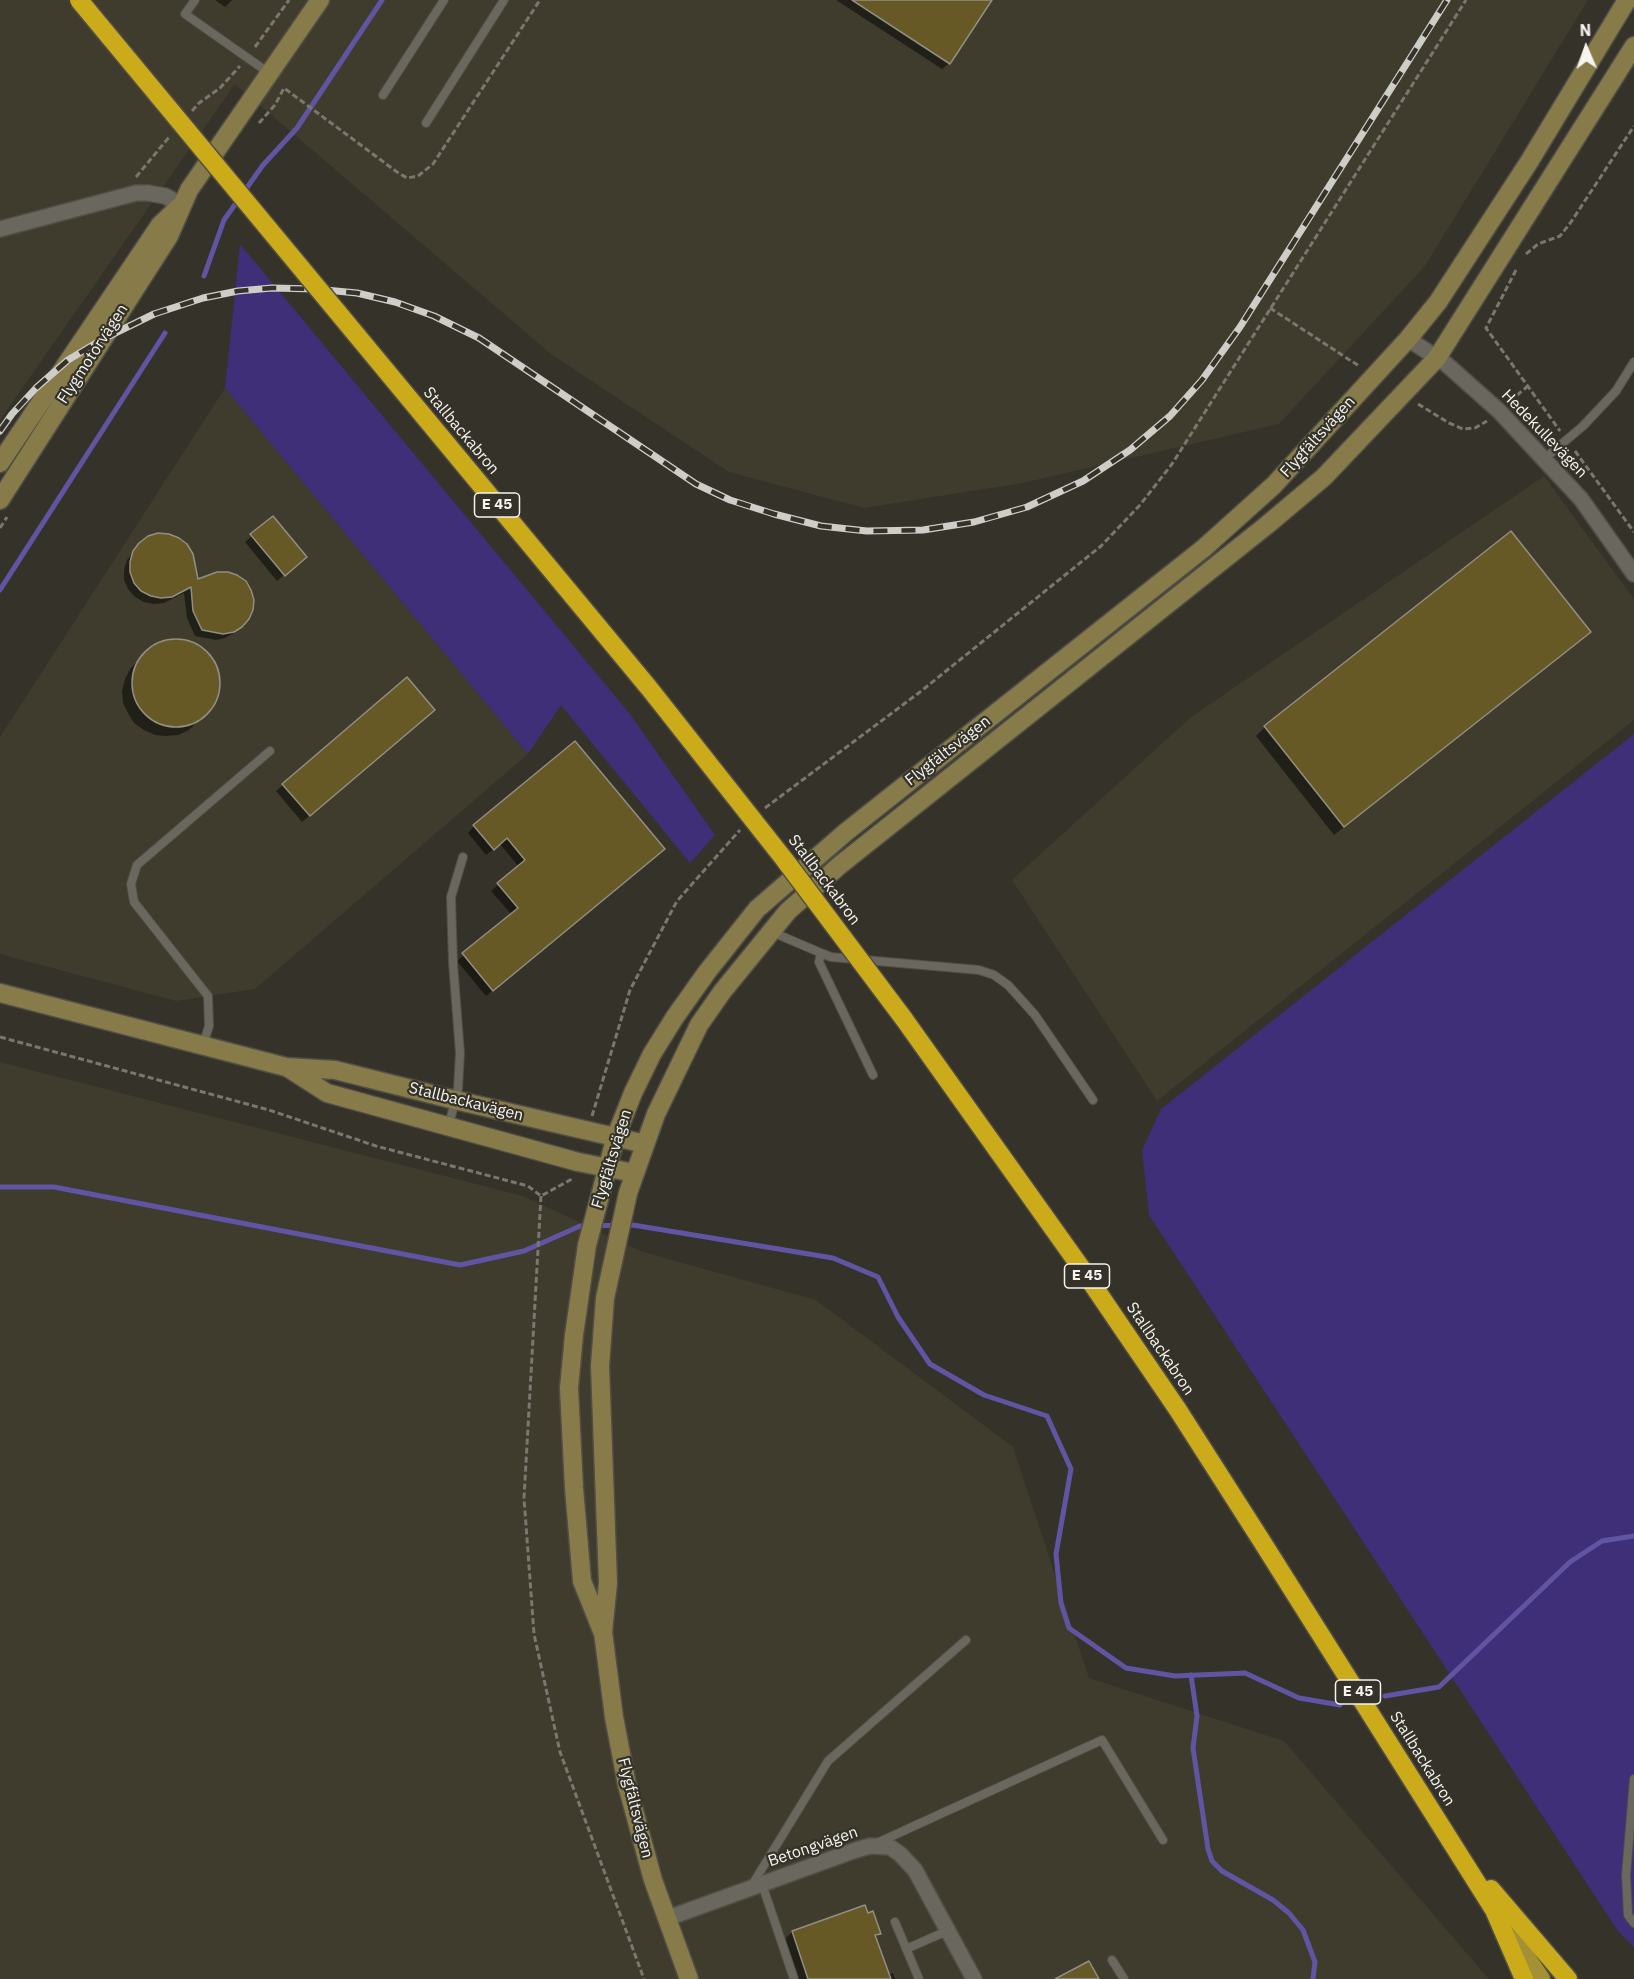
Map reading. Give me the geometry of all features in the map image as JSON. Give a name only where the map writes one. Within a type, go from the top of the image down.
[{"type":"highway","name":"Stallbackabron","points":[[79,0],[649,688],[784,859],[904,1019],[1075,1259],[1178,1410],[1453,1845]]},
{"type":"highway","name":"E 45","points":[[1453,1845],[1494,1910],[1524,1979]]},
{"type":"highway","name":"E 45","points":[[1453,1845],[1568,1979]]},
{"type":"main road","points":[[1494,1910],[1541,1979]]},
{"type":"street","name":"Flygmotorvägen","points":[[0,500],[170,236],[189,190],[320,0]]},
{"type":"street","name":"Flygfältsvägen","points":[[603,1632],[582,1581],[574,1488],[570,1399],[574,1335],[587,1245],[606,1168],[633,1093],[664,1035],[707,972],[757,909],[846,832],[1204,548],[1274,485],[1408,339],[1438,302],[1529,162],[1627,0]]},
{"type":"street","name":"Flygfältsvägen","points":[[689,1979],[653,1880],[627,1785],[614,1717],[603,1632],[608,1583],[600,1366],[605,1298],[628,1193],[656,1114],[699,1025],[722,992],[788,911],[840,866],[1324,477],[1437,358],[1634,46]]},
{"type":"street","points":[[0,229],[136,193],[165,196],[182,205]]},
{"type":"street","name":"Flygmotorvägen","points":[[0,463],[160,225],[182,205]]},
{"type":"street","name":"Hedekullevägen","points":[[1408,339],[1437,358],[1499,411],[1581,499],[1634,574]]},
{"type":"street","name":"Stallbackavägen","points":[[0,993],[286,1067],[335,1070],[645,1144]]},
{"type":"street","name":"Stallbackavägen","points":[[286,1067],[327,1093],[578,1162],[634,1173]]},
{"type":"street","name":"Betongvägen","points":[[668,1918],[870,1846],[890,1847],[915,1870],[974,1979]]},
{"type":"lane","points":[[195,0],[185,14],[270,74]]},
{"type":"lane","points":[[383,95],[444,0]]},
{"type":"lane","points":[[426,123],[504,0]]},
{"type":"lane","points":[[1544,459],[1583,426],[1616,391],[1634,362]]},
{"type":"lane","points":[[202,1046],[209,1026],[208,996],[134,903],[132,884],[137,865],[270,751]]},
{"type":"lane","points":[[449,1127],[458,1089],[460,1053],[453,963],[451,897],[463,857]]},
{"type":"lane","points":[[772,932],[831,957],[979,970],[994,975],[1008,985],[1035,1015],[1093,1100]]},
{"type":"lane","points":[[821,953],[819,962],[873,1075]]},
{"type":"lane","points":[[794,1979],[756,1886],[828,1761],[966,1640]]},
{"type":"lane","points":[[870,1846],[1102,1740],[1163,1840]]},
{"type":"lane","points":[[1634,1779],[1626,1875],[1628,1915],[1634,1923]]},
{"type":"lane","points":[[895,1922],[919,1979]]},
{"type":"lane","points":[[906,1949],[947,1931]]},
{"type":"lane","points":[[1112,1960],[1124,1979]]},
{"type":"path","points":[[191,112],[199,103],[220,88],[247,58],[289,0]]},
{"type":"path","points":[[758,815],[780,796],[812,775],[920,692],[1083,561],[1101,546],[1140,505],[1172,464],[1466,0]]},
{"type":"path","points":[[296,98],[325,120]]},
{"type":"path","points":[[1523,259],[1528,251],[1538,244],[1560,236],[1634,126]]},
{"type":"path","points":[[136,193],[136,175],[176,130]]},
{"type":"path","points":[[1486,328],[1518,266]]},
{"type":"path","points":[[587,1131],[630,990],[677,901],[743,828]]},
{"type":"path","points":[[0,1037],[269,1110],[376,1146],[528,1186],[541,1196]]},
{"type":"path","points":[[541,1196],[572,1180],[578,1162]]},
{"type":"path","points":[[541,1196],[524,1498],[534,1635],[561,1752],[644,1979]]},
{"type":"shaded area","points":[[0,0],[1588,0],[1425,266],[1279,424],[1023,483],[864,508],[729,472],[551,354],[235,84],[0,420]]},
{"type":"shaded area","points":[[240,244],[630,714],[715,835],[690,863],[561,705],[528,754],[225,388]]},
{"type":"shaded area","points":[[225,388],[528,754],[255,989],[176,1001],[0,954],[0,737]]},
{"type":"shaded area","points":[[1544,476],[1634,599],[1634,720],[1157,1101],[1012,880],[1191,717]]},
{"type":"shaded area","points":[[1634,734],[1634,1947],[1618,1931],[1149,1215],[1142,1150],[1161,1109]]},
{"type":"shaded area","points":[[0,1062],[523,1196],[643,1252],[816,1300],[1013,1447],[1089,1678],[1284,1741],[1489,1979],[0,1979]]},
{"type":"building","points":[[852,0],[992,0],[950,64]]},
{"type":"building","points":[[273,516],[307,557],[285,576],[250,534]]},
{"type":"building","points":[[1511,531],[1591,632],[1344,827],[1264,726]]},
{"type":"building","points":[[158,533],[169,534],[187,544],[193,554],[198,579],[217,572],[228,572],[246,581],[254,600],[249,619],[242,627],[234,632],[223,634],[202,630],[193,611],[191,587],[172,597],[161,598],[141,591],[134,583],[130,572],[133,551],[148,536]]},
{"type":"building","points":[[167,639],[185,639],[201,646],[213,658],[220,674],[220,692],[213,708],[201,720],[185,727],[167,727],[151,720],[139,708],[132,692],[132,674],[139,658],[151,646]]},
{"type":"building","points":[[407,677],[435,710],[310,816],[282,784]]},
{"type":"building","points":[[575,741],[665,849],[493,991],[462,953],[518,908],[497,883],[525,860],[507,838],[494,850],[473,825]]},
{"type":"building","points":[[865,1905],[868,1913],[873,1911],[881,1934],[875,1935],[891,1979],[808,1979],[792,1931]]},
{"type":"building","points":[[1089,1961],[1099,1979],[1055,1979]]},
{"type":"waterway","points":[[204,276],[224,220],[263,165],[297,128],[382,0]]},
{"type":"waterway","points":[[0,590],[165,333]]},
{"type":"waterway","points":[[0,1187],[54,1187],[460,1265],[524,1251],[580,1226],[633,1225],[833,1258],[878,1277],[898,1317],[930,1364],[984,1395],[1047,1416],[1071,1469],[1056,1554],[1061,1603],[1069,1628],[1126,1668],[1175,1676],[1245,1673],[1299,1698],[1340,1705]]},
{"type":"waterway","points":[[1385,1696],[1439,1687],[1570,1562],[1602,1541],[1634,1536]]},
{"type":"waterway","points":[[1191,1675],[1197,1716],[1193,1748],[1208,1849],[1212,1861],[1222,1871],[1273,1900],[1289,1913],[1303,1930],[1315,1962],[1313,1979]]},
{"type":"railway","points":[[0,431],[36,388],[68,360],[103,339],[154,314],[203,298],[238,291],[272,288],[315,289],[357,293],[395,302],[434,316],[479,338],[696,484],[730,500],[774,514],[821,526],[867,531],[923,530],[974,522],[1027,507],[1083,481],[1130,450],[1170,416],[1202,380],[1240,327],[1447,0]]}]
